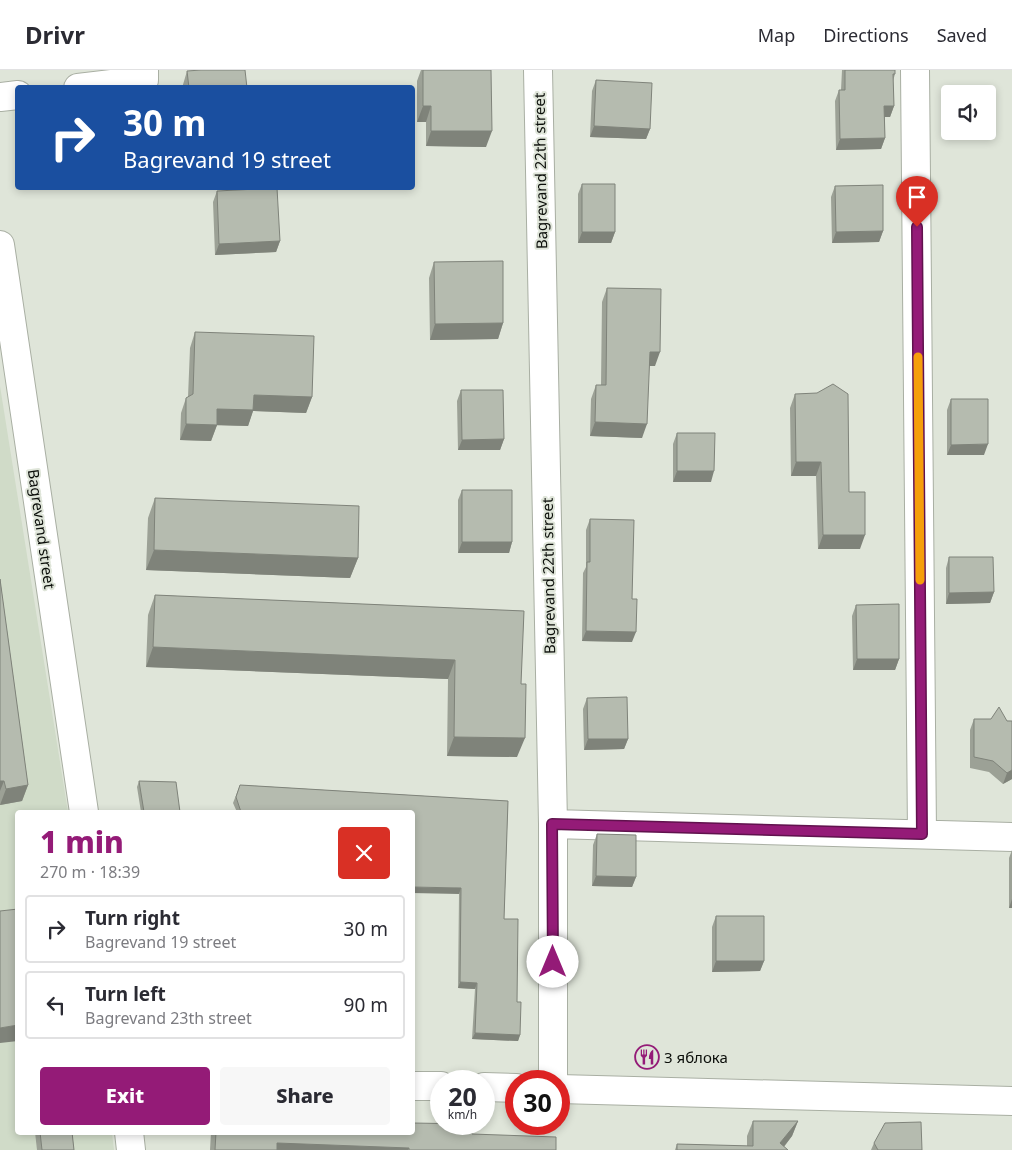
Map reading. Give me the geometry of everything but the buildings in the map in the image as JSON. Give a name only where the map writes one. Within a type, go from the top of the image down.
[{"type":"street","points":[[103,85],[144,80],[144,70]]},
{"type":"street","name":"Bagrevand 22th street","points":[[538,70],[552,824],[553,1070]]},
{"type":"street","points":[[915,70],[922,834]]},
{"type":"street","points":[[0,97],[15,95]]},
{"type":"street","name":"Bagrevand street","points":[[0,245],[84,810]]},
{"type":"street","points":[[552,824],[1012,836]]},
{"type":"street","points":[[415,1086],[430,1086]]},
{"type":"street","points":[[570,1089],[1012,1101]]},
{"type":"street","points":[[129,1135],[131,1150]]},
{"type":"shaded area","points":[[0,386],[68,810],[15,810],[15,1135],[112,1135],[114,1150],[0,1150]]},
{"type":"slow traffic","points":[[918,357],[920,580]]},
{"type":"place","name":"3 яблока","points":[[647,1057]]},
{"type":"route","points":[[553,962],[552,824],[922,834],[917,227]]}]
